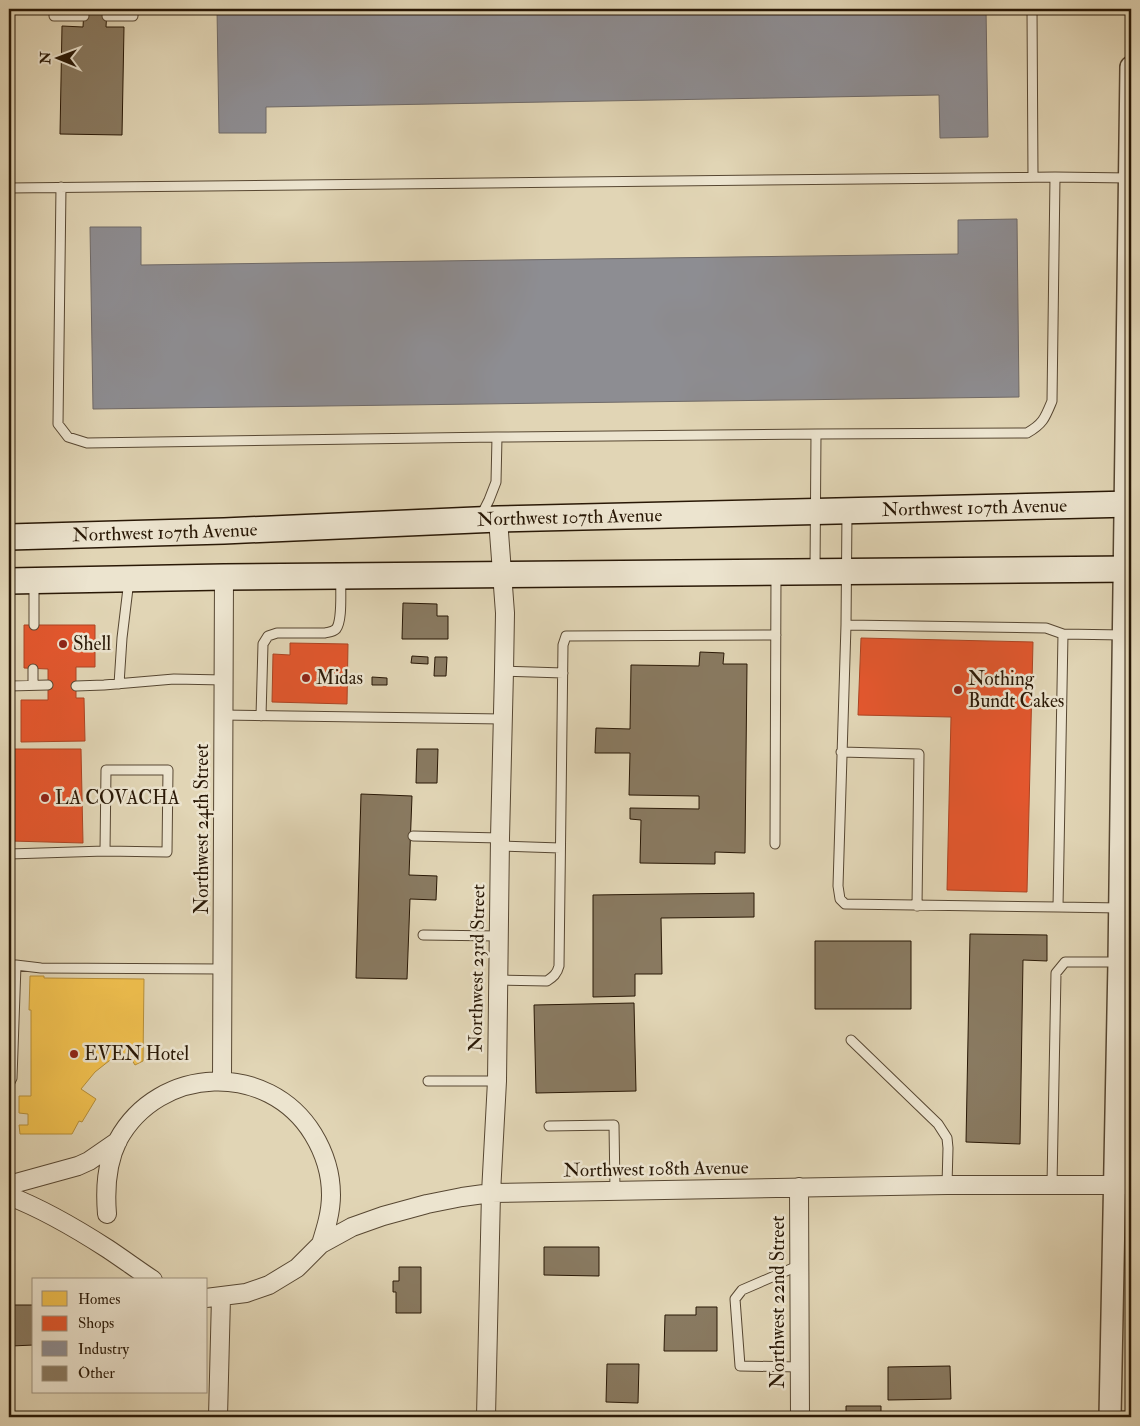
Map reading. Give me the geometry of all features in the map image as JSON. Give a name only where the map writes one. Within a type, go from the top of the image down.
[{"type":"main road","name":"Northwest 107th Avenue","points":[[9,537],[488,520],[1128,504]]},
{"type":"main road","points":[[9,581],[501,574],[1128,569]]},
{"type":"street","points":[[1110,1417],[1123,1185],[1119,962],[1127,710],[1131,67]]},
{"type":"street","name":"Northwest 23rd Street","points":[[486,1417],[491,1193],[497,1081],[504,671],[504,613],[501,574],[488,520]]},
{"type":"street","name":"Northwest 24th Street","points":[[222,1081],[224,577]]},
{"type":"street","points":[[107,1214],[105,1189],[109,1164],[118,1141],[132,1120],[151,1103],[173,1090],[197,1082],[222,1081],[246,1085],[270,1094],[284,1103],[307,1125],[320,1146],[328,1170],[331,1195],[328,1220],[321,1244]]},
{"type":"street","points":[[9,1185],[78,1166],[89,1161],[118,1141]]},
{"type":"street","name":"Northwest 108th Avenue","points":[[214,1297],[246,1293],[268,1285],[297,1268],[321,1244],[352,1227],[427,1204],[491,1193],[947,1185],[1123,1185]]},
{"type":"street","name":"Northwest 22nd Street","points":[[799,1187],[800,1417]]},
{"type":"street","points":[[9,1196],[25,1202],[59,1220],[108,1249],[150,1278]]},
{"type":"street","points":[[214,1297],[218,1417]]},
{"type":"lane","points":[[54,9],[54,16],[84,16]]},
{"type":"lane","points":[[107,16],[133,16],[133,9]]},
{"type":"lane","points":[[1032,9],[1033,177]]},
{"type":"lane","points":[[9,188],[1033,177],[1129,178]]},
{"type":"lane","points":[[61,187],[58,424],[68,438],[88,443],[497,437],[1027,433],[1038,427],[1046,416],[1052,401],[1055,177]]},
{"type":"lane","points":[[814,571],[816,434]]},
{"type":"lane","points":[[488,520],[489,500],[496,482],[497,437]]},
{"type":"lane","points":[[847,511],[846,625],[838,886],[840,898],[844,904],[1120,908]]},
{"type":"lane","points":[[775,844],[776,572]]},
{"type":"lane","points":[[261,716],[263,644],[268,636],[278,633],[332,632],[340,618],[341,576]]},
{"type":"lane","points":[[119,684],[122,638],[130,579]]},
{"type":"lane","points":[[34,580],[34,625]]},
{"type":"lane","points":[[846,625],[1046,628],[1062,634],[1126,631]]},
{"type":"lane","points":[[1058,907],[1062,634]]},
{"type":"lane","points":[[498,980],[547,981],[558,972],[563,672],[566,636],[776,635]]},
{"type":"lane","points":[[33,669],[33,685]]},
{"type":"lane","points":[[504,671],[563,672]]},
{"type":"lane","points":[[76,686],[174,680],[224,680]]},
{"type":"lane","points":[[9,686],[48,685]]},
{"type":"lane","points":[[223,715],[503,718]]},
{"type":"lane","points":[[841,752],[919,754],[917,906]]},
{"type":"lane","points":[[9,854],[105,851],[167,852],[168,770],[106,770],[105,851]]},
{"type":"lane","points":[[413,836],[560,848]]},
{"type":"lane","points":[[422,936],[498,936]]},
{"type":"lane","points":[[1052,1184],[1056,973],[1065,962],[1119,962]]},
{"type":"lane","points":[[9,1084],[12,1078],[12,965],[42,968],[222,969]]},
{"type":"lane","points":[[852,1040],[938,1124],[947,1138],[947,1185]]},
{"type":"lane","points":[[428,1081],[497,1081]]},
{"type":"lane","points":[[549,1126],[614,1125],[614,1190]]},
{"type":"lane","points":[[800,1265],[742,1290],[736,1299],[740,1366],[800,1366]]},
{"type":"lane","points":[[1110,1417],[1131,1416]]},
{"type":"building: Homes","name":"EVEN Hotel","points":[[30,976],[44,976],[44,978],[144,979],[143,1061],[135,1065],[127,1052],[121,1056],[119,1053],[95,1072],[81,1089],[96,1099],[82,1122],[79,1121],[72,1134],[20,1134],[19,1125],[28,1125],[28,1114],[19,1113],[19,1096],[31,1096]]},
{"type":"building: Shops","points":[[24,625],[95,625],[95,667],[76,667],[76,698],[84,698],[85,741],[21,742],[21,700],[48,700],[48,669],[24,668]]},
{"type":"building: Shops","points":[[861,638],[1033,642],[1027,892],[947,890],[951,717],[858,715]]},
{"type":"building: Shops","points":[[290,643],[348,644],[347,704],[272,702],[273,654],[290,655]]},
{"type":"building: Shops","points":[[12,749],[81,749],[83,843],[11,841]]},
{"type":"building: Industry","points":[[217,9],[986,9],[988,137],[940,138],[939,95],[266,107],[266,133],[219,133]]},
{"type":"building: Industry","points":[[1017,219],[1019,397],[93,409],[90,227],[141,227],[141,265],[958,254],[958,220]]},
{"type":"building: Other","points":[[84,9],[107,9],[106,27],[124,27],[122,135],[60,134],[62,26],[83,27]]},
{"type":"building: Other","points":[[403,603],[437,604],[437,616],[448,616],[448,639],[402,639]]},
{"type":"building: Other","points":[[700,652],[724,653],[723,664],[747,664],[745,853],[715,852],[715,864],[640,863],[641,820],[630,819],[630,808],[699,809],[699,796],[629,795],[630,753],[595,753],[596,728],[630,729],[631,665],[699,666]]},
{"type":"building: Other","points":[[412,656],[428,657],[428,664],[411,663]]},
{"type":"building: Other","points":[[435,657],[447,657],[446,676],[434,676]]},
{"type":"building: Other","points":[[372,677],[387,678],[387,685],[372,685]]},
{"type":"building: Other","points":[[417,749],[438,749],[437,783],[416,783]]},
{"type":"building: Other","points":[[361,794],[412,796],[409,875],[437,876],[436,900],[410,899],[407,979],[356,978]]},
{"type":"building: Other","points":[[754,893],[754,917],[661,918],[662,974],[635,974],[635,996],[593,997],[593,895]]},
{"type":"building: Other","points":[[970,934],[1047,935],[1047,961],[1023,960],[1020,1144],[966,1142]]},
{"type":"building: Other","points":[[815,941],[911,941],[911,1009],[815,1009]]},
{"type":"building: Other","points":[[634,1003],[636,1091],[536,1093],[534,1005]]},
{"type":"building: Other","points":[[544,1247],[599,1247],[599,1276],[544,1275]]},
{"type":"building: Other","points":[[399,1267],[421,1267],[421,1313],[396,1313],[396,1292],[393,1292],[393,1281],[399,1281]]},
{"type":"building: Other","points":[[11,1305],[32,1305],[32,1345],[11,1346]]},
{"type":"building: Other","points":[[696,1307],[717,1307],[717,1351],[664,1351],[665,1315],[696,1315]]},
{"type":"building: Other","points":[[607,1364],[639,1364],[638,1403],[606,1402]]},
{"type":"building: Other","points":[[950,1366],[951,1399],[888,1400],[888,1367]]},
{"type":"building: Other","points":[[846,1406],[881,1406],[881,1417],[846,1417]]},
{"type":"place","name":"Shell","points":[[63,644]]},
{"type":"place","name":"Midas","points":[[306,678]]},
{"type":"place","name":"Nothing Bundt Cakes","points":[[958,690]]},
{"type":"place","name":"LA COVACHA","points":[[45,798]]},
{"type":"place","name":"EVEN Hotel","points":[[74,1054]]}]
